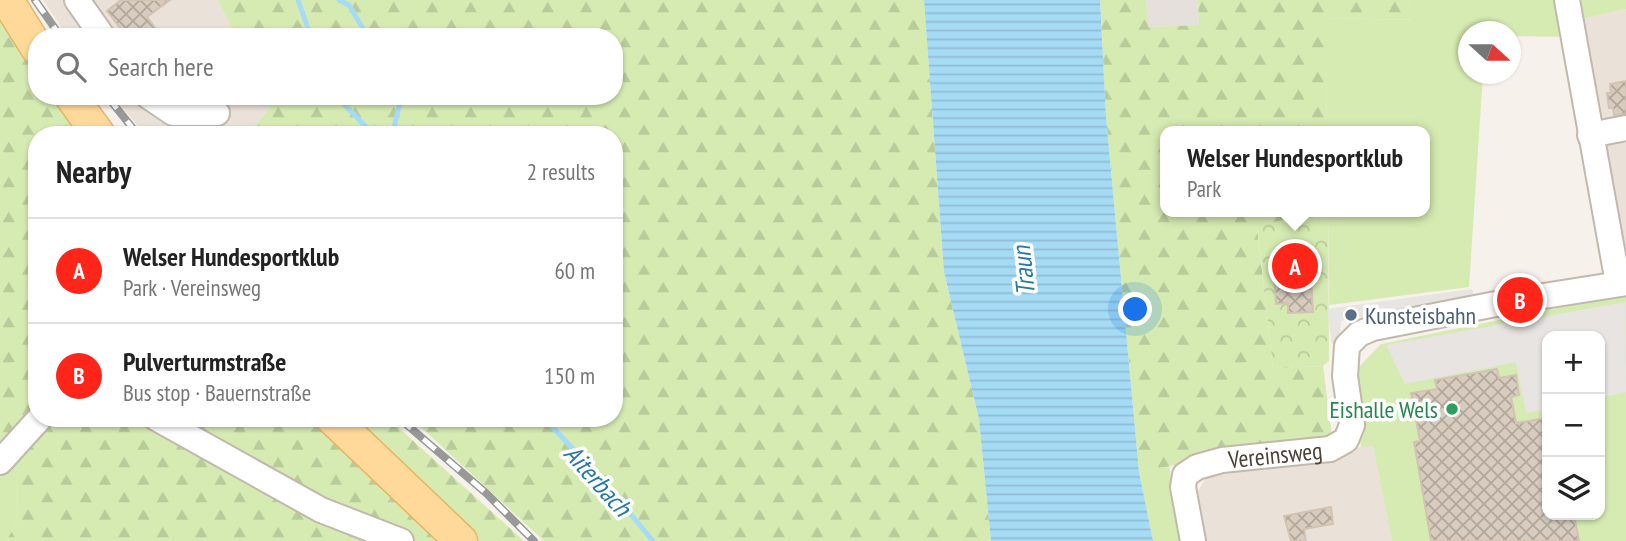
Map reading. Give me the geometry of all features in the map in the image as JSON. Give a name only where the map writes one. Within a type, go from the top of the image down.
[{"type":"main road","points":[[7,0],[28,34]]},
{"type":"main road","points":[[77,105],[93,126]]},
{"type":"main road","points":[[341,427],[461,541]]},
{"type":"street","points":[[77,0],[97,28]]},
{"type":"street","points":[[1567,0],[1590,135],[1622,283]]},
{"type":"street","points":[[161,105],[173,113],[217,113]]},
{"type":"street","points":[[1590,135],[1626,128]]},
{"type":"street","name":"Vereinsweg","points":[[1194,541],[1183,486],[1185,475],[1197,467],[1222,460],[1330,449],[1346,440],[1352,425],[1345,376],[1347,346],[1359,334],[1373,328],[1622,283]]},
{"type":"street","points":[[0,462],[32,427]]},
{"type":"street","points":[[172,427],[321,510],[401,541]]},
{"type":"shaded area","points":[[43,0],[218,0],[232,28],[62,28]]},
{"type":"shaded area","points":[[1146,0],[1198,0],[1199,25],[1147,27]]},
{"type":"shaded area","points":[[1626,9],[1626,262],[1581,19]]},
{"type":"shaded area","points":[[120,105],[268,105],[270,108],[255,126],[138,126]]},
{"type":"shaded area","name":"Kunsteisbahn","points":[[1472,289],[1474,296],[1341,321],[1339,344],[1332,344],[1327,309]]},
{"type":"shaded area","points":[[1625,302],[1626,392],[1605,397],[1605,331],[1542,331],[1542,410],[1526,413],[1516,362],[1405,384],[1386,345]]},
{"type":"shaded area","points":[[1373,445],[1392,541],[1198,541],[1191,502],[1209,473]]},
{"type":"green space","points":[[218,0],[924,0],[944,272],[979,419],[991,541],[544,541],[421,427],[623,427],[623,126],[255,126],[270,108],[268,105],[623,105],[623,28],[232,28]]},
{"type":"green space","points":[[1100,0],[1146,0],[1148,27],[1199,25],[1198,0],[1408,0],[1417,20],[1326,18],[1327,126],[1160,126],[1160,217],[1298,217],[1257,227],[1273,368],[1323,366],[1332,435],[1139,472],[1106,117]]},
{"type":"green space","points":[[1408,0],[1558,0],[1565,37],[1521,36],[1521,21],[1458,21],[1458,84],[1482,84],[1469,287],[1329,305],[1328,217],[1430,217],[1430,126],[1327,126],[1325,18],[1416,20]]},
{"type":"green space","points":[[1578,0],[1626,0],[1626,9],[1581,19]]},
{"type":"green space","points":[[0,9],[28,53],[28,105],[65,105],[81,126],[28,126],[28,427],[329,427],[443,541],[6,541],[17,523],[18,471],[0,454]]},
{"type":"green space","points":[[1296,217],[1328,217],[1329,361],[1323,366],[1273,368],[1257,226]]},
{"type":"green space","name":"Eishalle Wels","points":[[1626,294],[1626,541],[1392,541],[1373,446],[1361,447],[1353,373],[1381,344]]},
{"type":"green space","points":[[353,427],[398,427],[524,541],[472,541]]},
{"type":"green space","points":[[5,459],[18,471],[17,523],[6,541],[0,541],[0,464]]},
{"type":"green space","points":[[1169,466],[1182,541],[1153,541],[1139,472]]},
{"type":"water","name":"Traun","points":[[924,0],[1100,0],[1106,117],[1139,472],[1153,541],[991,541],[979,419],[944,272]]},
{"type":"building","points":[[121,0],[170,0],[147,17],[155,28],[120,28],[107,11]]},
{"type":"building","points":[[1626,81],[1626,114],[1614,115],[1613,108],[1609,108],[1607,93],[1611,93],[1610,84]]},
{"type":"building","points":[[1310,260],[1313,312],[1288,313],[1288,303],[1276,304],[1273,264]]},
{"type":"building","name":"Eishalle Wels","points":[[1497,369],[1499,378],[1516,375],[1519,395],[1511,397],[1516,423],[1542,419],[1542,520],[1575,520],[1579,541],[1431,541],[1414,442],[1420,441],[1411,393],[1437,389],[1435,380]]},
{"type":"building","points":[[1331,507],[1333,524],[1304,529],[1306,541],[1291,541],[1284,516]]},
{"type":"waterway","name":"Aiterbach","points":[[298,0],[308,28]]},
{"type":"waterway","name":"Aiterbach","points":[[339,0],[349,5],[363,28]]},
{"type":"waterway","name":"Aiterbach","points":[[345,105],[365,126]]},
{"type":"waterway","name":"Aiterbach","points":[[394,126],[400,105]]},
{"type":"waterway","name":"Aiterbach","points":[[552,427],[604,482],[653,541]]},
{"type":"railway","points":[[35,0],[55,28]]},
{"type":"railway","points":[[114,105],[131,126]]},
{"type":"railway","points":[[409,427],[486,493],[534,541]]},
{"type":"place","name":"Welser Hundesportklub","points":[[1295,266]]},
{"type":"place","name":"Pulverturmstraße","points":[[1520,300]]},
{"type":"place","name":"Kunsteisbahn","points":[[1351,315]]},
{"type":"place","name":"Eishalle Wels","points":[[1452,409]]}]
